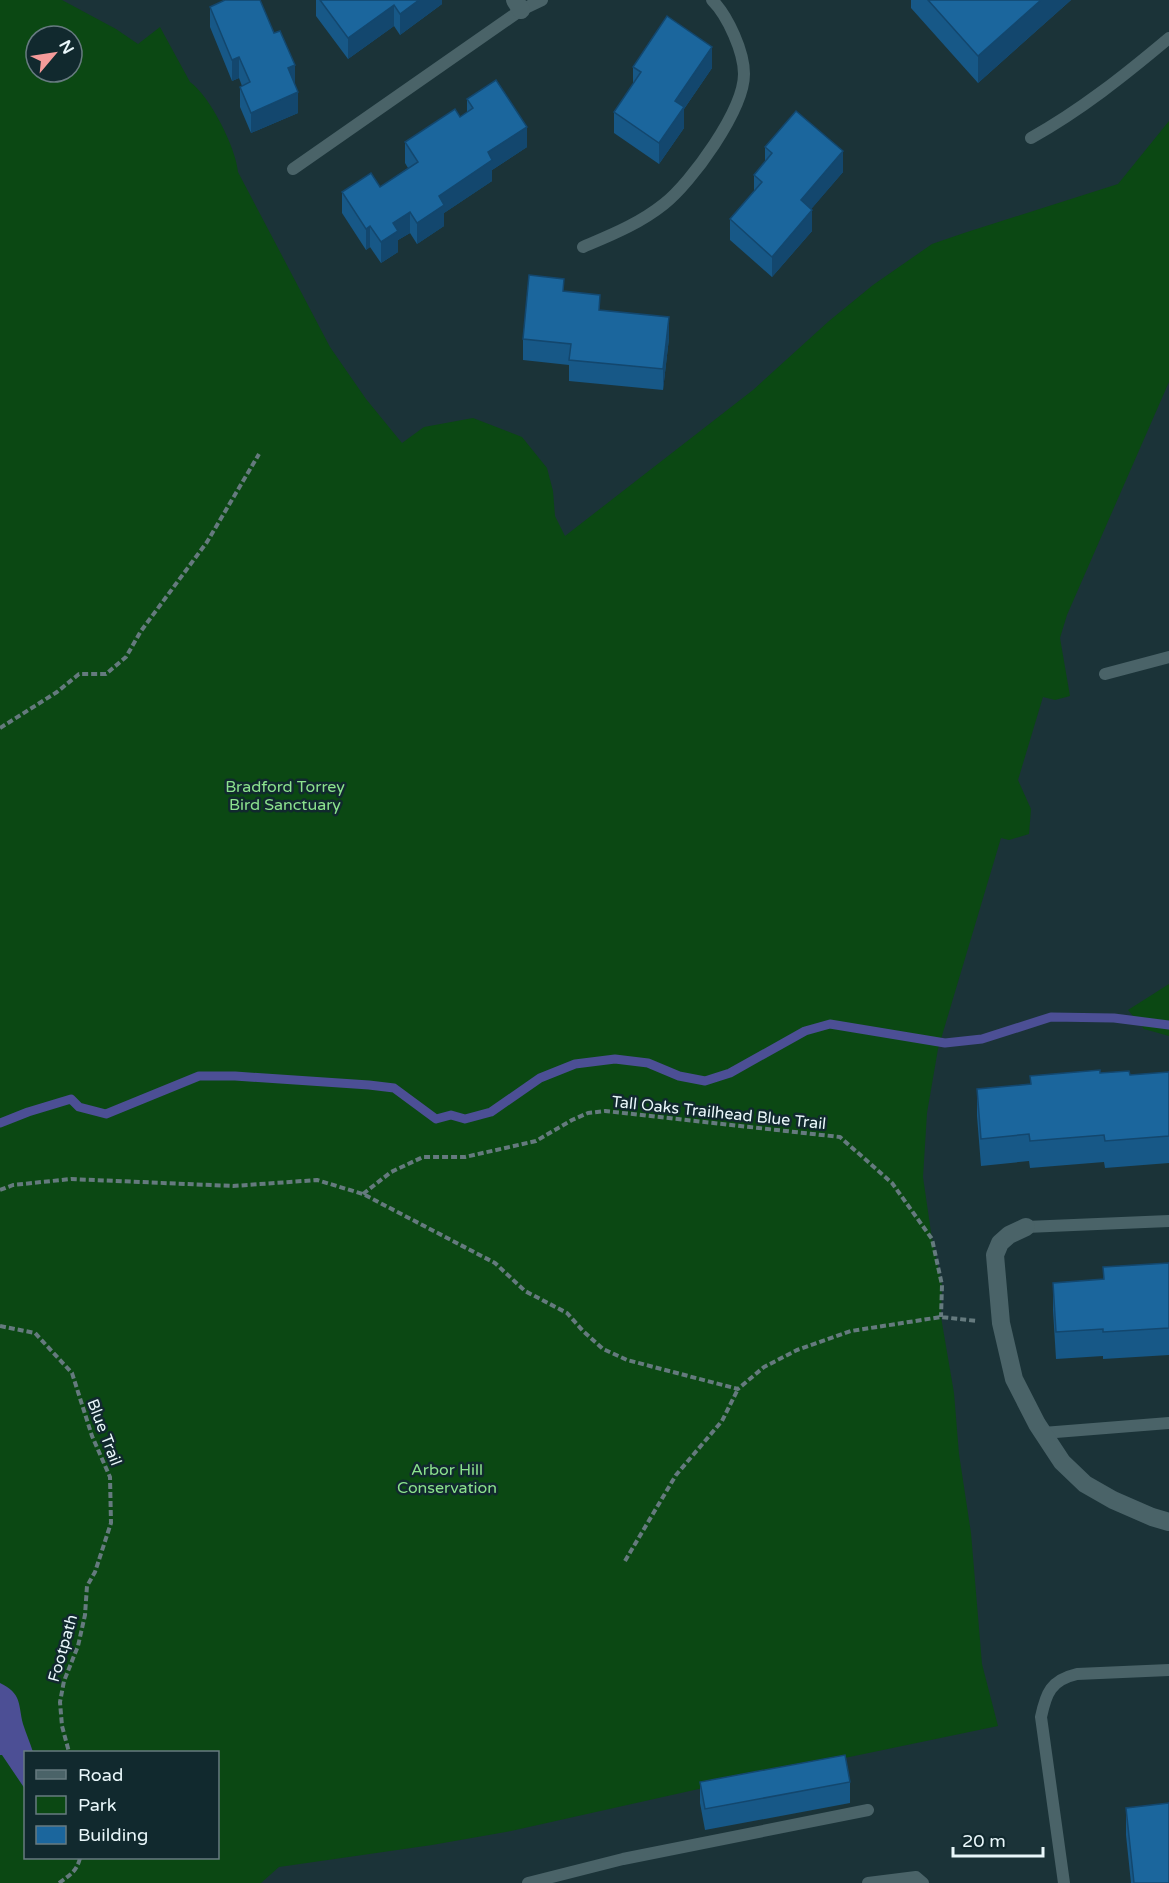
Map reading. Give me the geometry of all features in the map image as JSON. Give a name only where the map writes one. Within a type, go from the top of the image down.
[{"type":"street","points":[[1026,1227],[1009,1235],[1000,1243],[995,1255],[1001,1323],[1014,1379],[1043,1433],[1062,1462],[1085,1484],[1113,1500],[1169,1522]]},
{"type":"lane","points":[[293,169],[518,5],[542,0]]},
{"type":"lane","points":[[583,247],[630,226],[665,204],[700,165],[722,133],[738,101],[744,76],[741,52],[726,21],[712,0]]},
{"type":"lane","points":[[1031,138],[1057,124],[1106,91],[1169,38]]},
{"type":"lane","points":[[1105,674],[1169,657]]},
{"type":"lane","points":[[1026,1227],[1169,1221]]},
{"type":"lane","points":[[1043,1433],[1169,1424]]},
{"type":"lane","points":[[1064,1883],[1041,1717],[1047,1694],[1056,1683],[1065,1677],[1077,1674],[1169,1670]]},
{"type":"lane","points":[[528,1883],[623,1859],[868,1810]]},
{"type":"lane","points":[[868,1883],[916,1877],[923,1883]]},
{"type":"path","points":[[0,728],[57,692],[79,674],[106,674],[126,657],[141,631],[207,542],[259,454]]},
{"type":"path","name":"Tall Oaks Trailhead Blue Trail","points":[[363,1194],[391,1172],[423,1157],[465,1157],[536,1141],[588,1113],[605,1111],[840,1137],[892,1183],[932,1239],[942,1285],[941,1317]]},
{"type":"path","points":[[0,1190],[13,1185],[71,1179],[233,1186],[317,1180],[363,1194],[495,1263],[525,1291],[567,1313],[603,1349],[627,1360],[738,1389]]},
{"type":"path","points":[[624,1562],[676,1475],[722,1421],[738,1389],[764,1367],[797,1350],[851,1331],[941,1317],[1001,1323]]},
{"type":"path","name":"Blue Trail","points":[[0,1326],[35,1333],[72,1373],[92,1436],[110,1477],[111,1523],[96,1572],[87,1586]]},
{"type":"path","name":"Footpath","points":[[69,1751],[62,1726],[60,1702],[63,1681],[78,1646],[83,1626],[87,1586]]},
{"type":"path","points":[[59,1883],[74,1872],[79,1859]]},
{"type":"green space","points":[[0,0],[62,0],[116,29],[138,44],[160,27],[190,82],[206,99],[221,123],[238,172],[330,347],[366,399],[402,443],[424,427],[473,418],[522,437],[547,468],[553,491],[555,516],[565,536],[753,390],[829,321],[873,285],[932,244],[1118,184],[1169,121],[1169,382],[1067,615],[1060,638],[1070,696],[1055,700],[1043,697],[1018,780],[1031,809],[1029,834],[1009,840],[1001,838],[938,1049],[927,1113],[923,1177],[932,1239],[942,1285],[941,1317],[954,1393],[959,1454],[971,1533],[982,1664],[998,1726],[739,1780],[511,1831],[279,1867],[261,1883],[0,1883]]},
{"type":"green space","points":[[1169,984],[1169,1036],[1144,1029],[1128,1010]]},
{"type":"shaded area","points":[[0,1683],[16,1695],[33,1751],[24,1751],[24,1788],[0,1755]]},
{"type":"building","points":[[225,0],[260,0],[274,33],[280,31],[295,65],[288,68],[298,92],[251,113],[240,87],[250,82],[239,57],[232,60],[210,7]]},
{"type":"building","points":[[320,0],[419,0],[400,14],[394,5],[348,38]]},
{"type":"building","points":[[928,0],[1041,0],[978,56]]},
{"type":"building","points":[[667,16],[712,47],[675,101],[684,107],[659,143],[614,112],[641,72],[633,67]]},
{"type":"building","points":[[496,80],[527,127],[488,152],[492,160],[439,196],[444,205],[417,223],[410,212],[393,223],[398,231],[381,242],[370,226],[366,229],[342,192],[371,173],[380,187],[418,162],[405,142],[455,109],[460,117],[473,108],[467,99]]},
{"type":"building","points":[[796,111],[843,151],[801,200],[812,210],[772,257],[730,219],[762,182],[754,175],[772,153],[765,147]]},
{"type":"building","points":[[529,275],[564,279],[563,291],[600,295],[599,310],[669,317],[663,369],[569,360],[571,344],[523,339]]},
{"type":"building","points":[[1100,1070],[1100,1073],[1129,1071],[1130,1075],[1169,1072],[1169,1136],[1105,1141],[1104,1135],[1030,1141],[1029,1134],[981,1139],[977,1089],[1031,1084],[1030,1076]]},
{"type":"building","points":[[1169,1263],[1169,1328],[1056,1332],[1053,1283],[1104,1279],[1103,1267]]},
{"type":"building","points":[[845,1755],[850,1782],[705,1809],[700,1782]]},
{"type":"building","points":[[1169,1803],[1169,1883],[1134,1883],[1126,1808]]},
{"type":"waterway","points":[[0,1123],[71,1099],[79,1107],[106,1114],[199,1076],[235,1076],[394,1088],[436,1119],[451,1115],[465,1119],[491,1112],[540,1078],[575,1064],[615,1059],[648,1063],[679,1076],[705,1081],[730,1073],[805,1031],[830,1024],[945,1043],[982,1039],[1051,1017],[1114,1018],[1169,1025]]},
{"type":"park label","name":"Bradford Torrey Bird Sanctuary","points":[[285,795]]},
{"type":"park label","name":"Arbor Hill Conservation","points":[[447,1478]]}]
